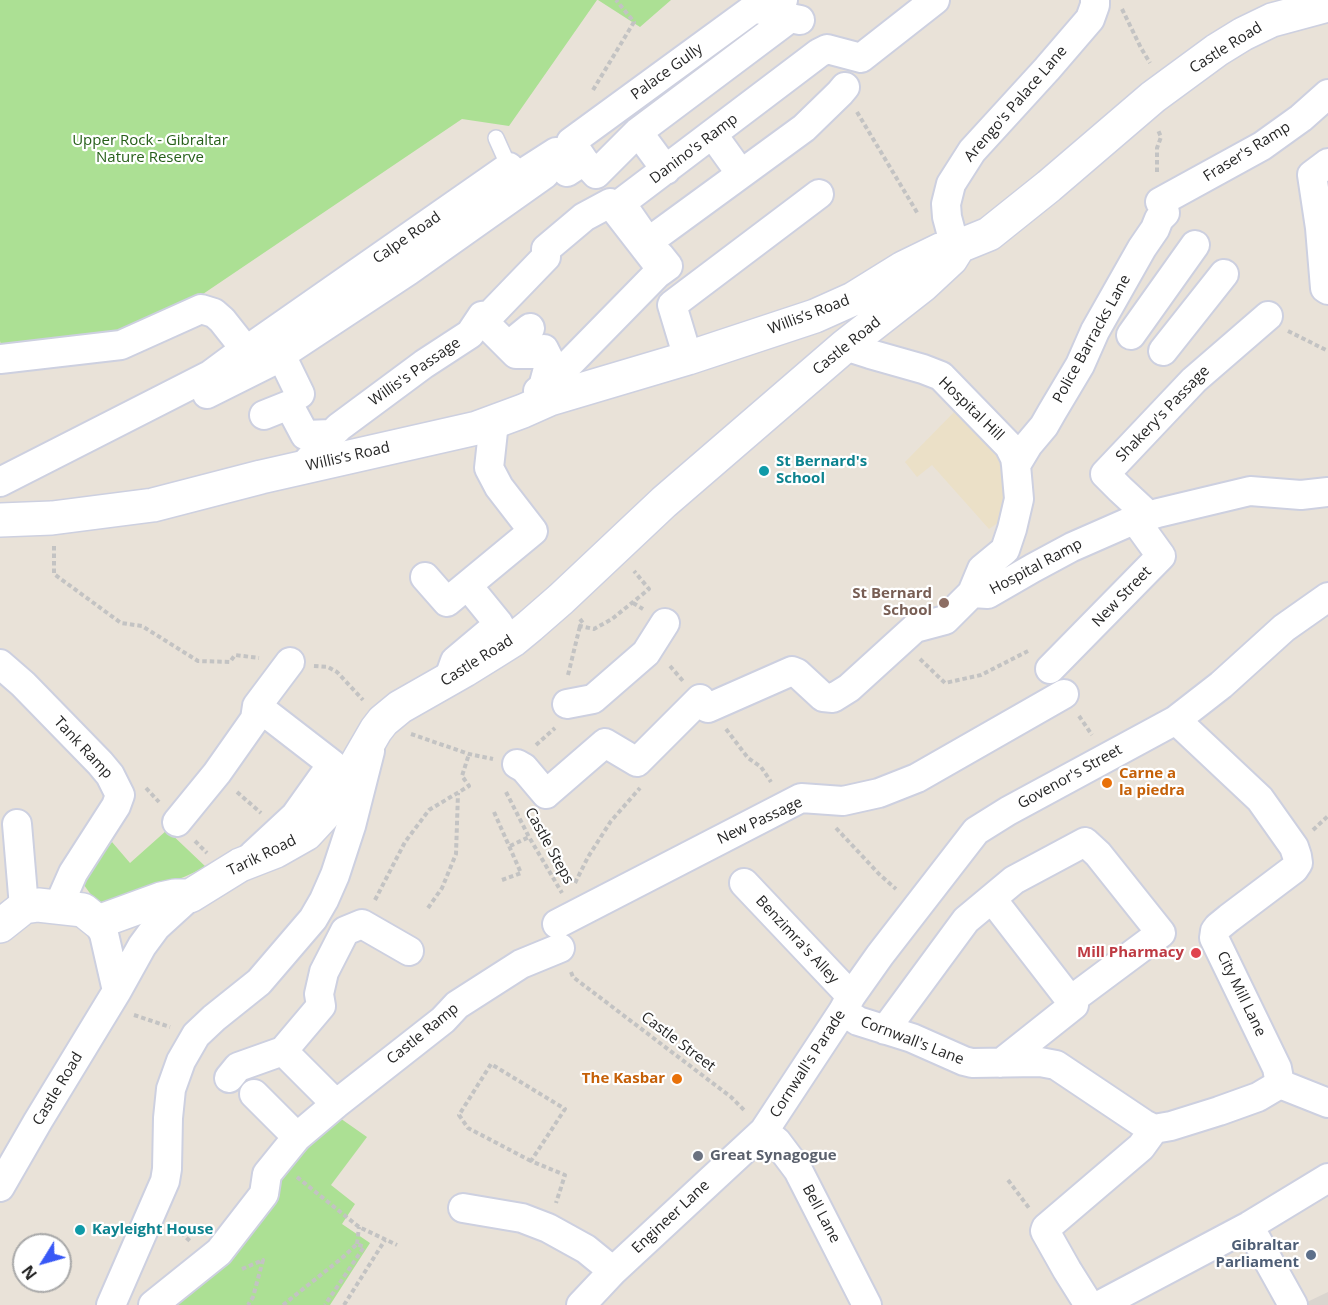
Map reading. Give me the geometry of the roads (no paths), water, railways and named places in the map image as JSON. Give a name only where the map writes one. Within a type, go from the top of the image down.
[{"type":"street","points":[[791,7],[823,51],[861,58],[935,0]]},
{"type":"street","name":"Arengo's Palace Lane","points":[[949,249],[949,225],[945,204],[951,184],[972,151],[1090,19],[1095,0]]},
{"type":"street","name":"Castle Road","points":[[379,727],[400,707],[484,658],[521,633],[672,495],[845,345],[923,285],[951,259],[949,249],[989,234],[1197,63],[1278,10],[1328,5]]},
{"type":"street","name":"Palace Gully","points":[[758,6],[761,10],[791,7],[790,18],[638,132],[596,174],[569,162],[571,142],[753,9],[758,6]]},
{"type":"street","name":"Danino's Ramp","points":[[823,51],[621,203],[648,242],[804,128],[844,87]]},
{"type":"street","name":"Fraser's Ramp","points":[[1163,208],[1262,146],[1301,118],[1328,94]]},
{"type":"street","points":[[638,132],[666,170]]},
{"type":"street","points":[[712,135],[741,174]]},
{"type":"street","points":[[123,419],[173,410],[269,363],[569,162],[556,152],[517,177],[509,168]]},
{"type":"street","points":[[1328,163],[1312,174],[1320,228],[1325,288],[1328,290]]},
{"type":"street","name":"Calpe Road","points":[[0,482],[210,375],[509,168]]},
{"type":"street","points":[[688,358],[672,305],[819,194]]},
{"type":"street","name":"Willis's Passage","points":[[302,468],[339,427],[424,364],[470,334],[482,316],[490,315],[546,257],[546,249],[584,217],[610,203],[662,270]]},
{"type":"street","name":"Police Barracks Lane","points":[[1016,465],[1028,445],[1044,426],[1080,365],[1092,337],[1155,229],[1163,208]]},
{"type":"street","points":[[520,412],[668,266],[654,247],[666,238],[667,233],[664,230]]},
{"type":"street","points":[[1131,335],[1196,245]]},
{"type":"street","name":"Willis’s Road","points":[[0,520],[52,518],[153,505],[465,430],[815,316],[852,299],[903,268],[949,249]]},
{"type":"street","points":[[1163,351],[1224,274]]},
{"type":"street","points":[[0,359],[121,345],[201,309],[214,313],[222,320],[245,349]]},
{"type":"street","points":[[425,577],[447,602],[534,531],[499,487],[489,468],[520,412],[543,387],[550,361],[544,349],[535,354],[516,354],[488,326],[490,315]]},
{"type":"street","name":"Shakery's Passage","points":[[1142,518],[1120,489],[1105,474],[1194,380],[1268,316]]},
{"type":"street","points":[[508,346],[530,328]]},
{"type":"street","name":"Hospital Hill","points":[[845,345],[941,376],[1009,446],[1015,458],[1019,499],[1012,529],[1005,550],[982,569],[972,593]]},
{"type":"street","points":[[281,355],[300,394]]},
{"type":"street","points":[[264,415],[289,405],[305,435],[332,434]]},
{"type":"street","name":"Hospital Ramp","points":[[517,764],[524,768],[546,794],[605,743],[637,762],[704,703],[792,671],[802,677],[823,697],[833,698],[849,688],[915,628],[945,620],[972,593],[988,594],[1072,547],[1110,529],[1142,518],[1250,491],[1301,495],[1328,492]]},
{"type":"street","name":"New Street","points":[[1044,658],[1161,556],[1142,518]]},
{"type":"street","points":[[448,680],[455,661],[499,624],[468,586]]},
{"type":"street","name":"Govenor's Street","points":[[847,1004],[880,954],[976,831],[1008,811],[1176,720],[1221,685],[1284,628],[1328,597]]},
{"type":"street","points":[[567,704],[593,699],[646,653],[665,623]]},
{"type":"street","points":[[177,822],[217,773],[255,719],[257,706],[290,662]]},
{"type":"street","name":"Tank Ramp","points":[[0,664],[100,763],[110,775],[120,795],[116,806],[73,873],[58,907]]},
{"type":"street","name":"New Passage","points":[[561,924],[801,798],[843,801],[875,794],[917,778],[1064,694]]},
{"type":"street","points":[[243,864],[295,816],[332,764],[257,706]]},
{"type":"street","name":"City Mill Lane","points":[[1176,720],[1260,799],[1298,856],[1298,862],[1294,868],[1228,918],[1218,927],[1214,938],[1277,1068],[1280,1084]]},
{"type":"street","points":[[111,1305],[165,1180],[171,1089],[181,1061],[196,1035],[259,982],[313,919],[335,874],[379,727]]},
{"type":"street","name":"Tarik Road","points":[[98,922],[161,898],[190,896],[226,873],[276,851],[306,834],[332,806],[379,727]]},
{"type":"street","points":[[17,824],[12,917],[38,905],[83,910],[98,922],[104,934],[112,999]]},
{"type":"street","points":[[885,1030],[966,920],[1014,880],[1085,842],[1098,854],[1161,933],[1071,1000]]},
{"type":"street","name":"Benzimra's Alley","points":[[744,883],[847,1004]]},
{"type":"street","name":"Castle Road","points":[[0,1186],[142,946],[156,927],[190,896]]},
{"type":"street","points":[[992,898],[1074,1005],[1001,1063]]},
{"type":"street","points":[[229,1078],[238,1067],[283,1051],[321,1006],[320,994],[324,972],[345,931],[362,924],[409,951]]},
{"type":"street","name":"Castle Ramp","points":[[153,1305],[223,1265],[219,1252],[264,1194],[267,1174],[297,1137],[443,1020],[457,1005],[521,964],[561,924]]},
{"type":"street","name":"Cornwall's Lane","points":[[847,1004],[858,1021],[912,1038],[964,1061],[972,1063],[1040,1062],[1056,1065],[1154,1129]]},
{"type":"street","name":"Cornwall's Parade","points":[[764,1131],[847,1004]]},
{"type":"street","points":[[283,1051],[336,1104]]},
{"type":"street","points":[[1089,1305],[1045,1231],[1046,1228],[1141,1146],[1154,1129],[1219,1111],[1258,1097],[1280,1084],[1328,1103]]},
{"type":"street","points":[[254,1094],[297,1137]]},
{"type":"street","name":"Engineer Lane","points":[[581,1305],[613,1271],[764,1131]]},
{"type":"street","name":"Bell Lane","points":[[764,1131],[777,1142],[798,1170],[867,1305]]},
{"type":"street","points":[[1100,1305],[1249,1226],[1328,1178]]},
{"type":"street","points":[[463,1208],[522,1218],[548,1228],[586,1249],[613,1271]]},
{"type":"street","points":[[1249,1226],[1293,1305]]},
{"type":"lane","points":[[496,138],[509,168]]},
{"type":"place","name":"St Bernard's School","points":[[764,471]]},
{"type":"place","name":"St Bernard School","points":[[944,603]]},
{"type":"place","name":"Carne a la piedra","points":[[1107,783]]},
{"type":"place","name":"Mill Pharmacy","points":[[1196,953]]},
{"type":"place","name":"The Kasbar","points":[[677,1079]]},
{"type":"place","name":"Great Synagogue","points":[[698,1156]]},
{"type":"place","name":"Kayleight House","points":[[80,1230]]},
{"type":"place","name":"Gibraltar Parliament","points":[[1311,1255]]},
{"type":"park label","name":"Upper Rock - Gibraltar Nature Reserve","points":[[150,150]]}]
